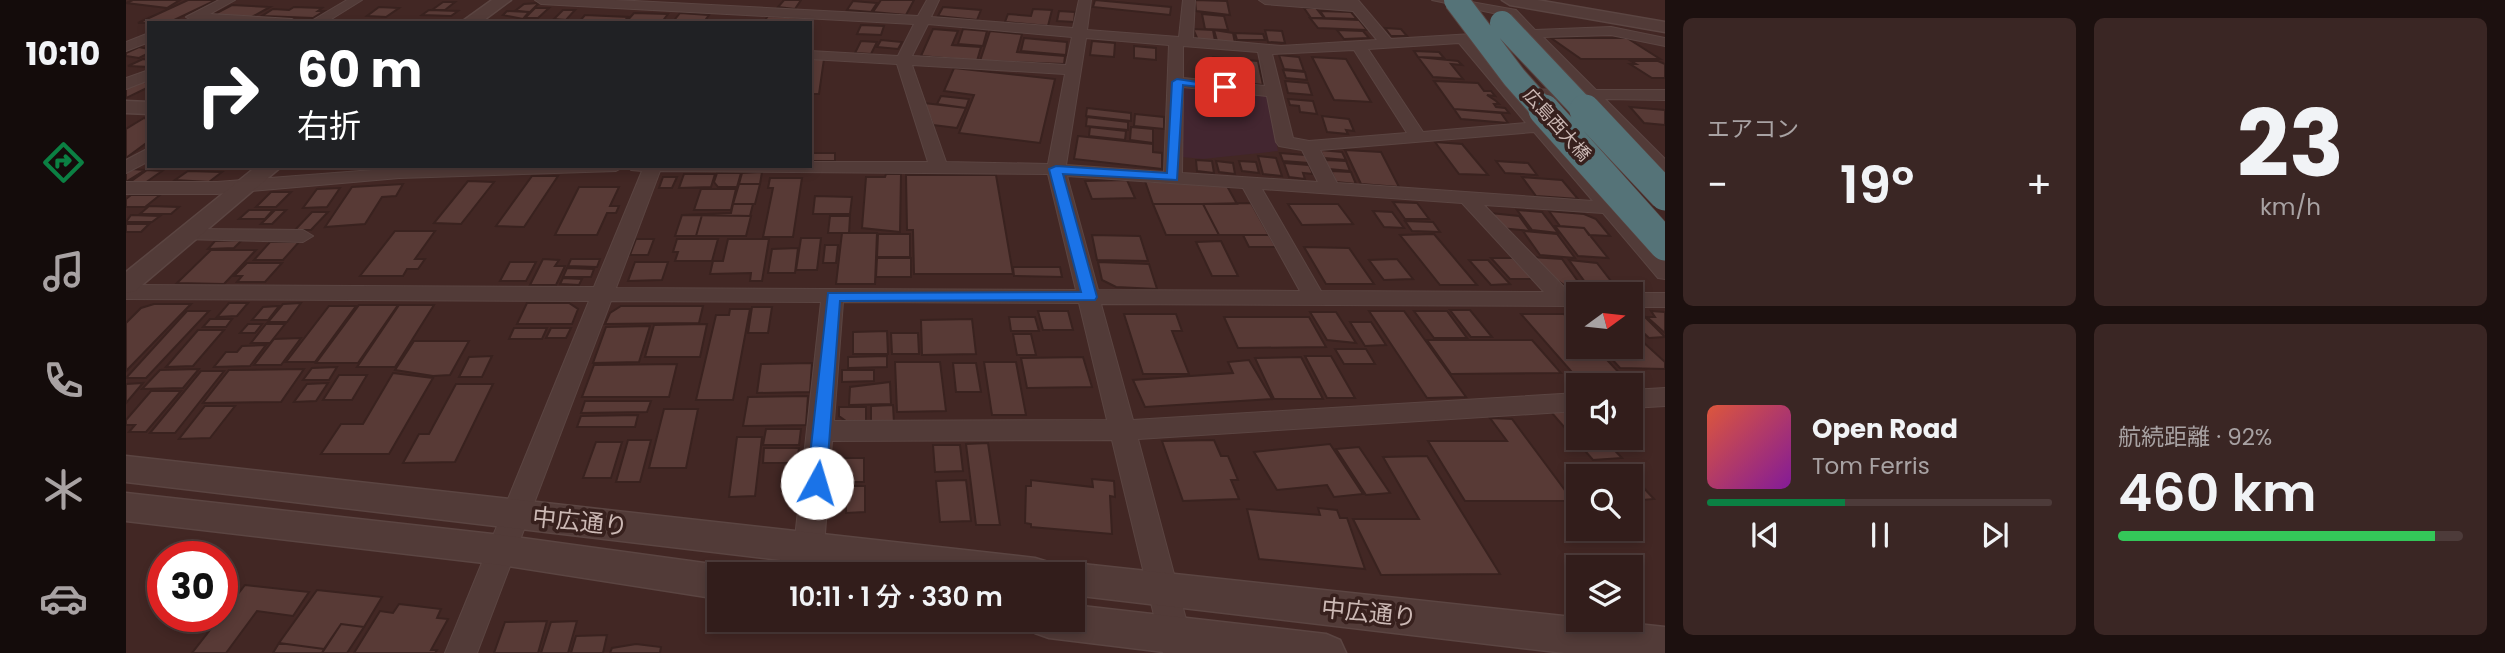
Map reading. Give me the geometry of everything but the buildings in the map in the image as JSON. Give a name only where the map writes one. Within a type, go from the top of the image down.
[{"type":"highway","name":"広島西大橋","points":[[1456,0],[1514,77],[1665,245]]},
{"type":"highway","name":"広島西大橋","points":[[1483,0],[1516,40],[1665,195]]},
{"type":"street","points":[[187,20],[229,0]]},
{"type":"street","points":[[319,21],[356,0]]},
{"type":"street","points":[[471,21],[503,0]]},
{"type":"street","points":[[541,0],[730,4],[836,15],[1264,48],[1358,45],[1531,33],[1611,32],[1665,42]]},
{"type":"street","points":[[836,15],[845,0]]},
{"type":"street","points":[[933,0],[903,60],[939,168]]},
{"type":"street","points":[[1085,0],[1075,71],[1056,169],[1176,643]]},
{"type":"street","points":[[1173,177],[1177,82],[1189,0]]},
{"type":"street","points":[[1265,0],[1353,3],[1387,43]]},
{"type":"street","points":[[1438,0],[1511,13],[1665,169]]},
{"type":"street","points":[[1510,0],[1665,27]]},
{"type":"street","points":[[719,21],[730,4]]},
{"type":"street","points":[[187,20],[222,21]]},
{"type":"street","points":[[126,30],[147,32]]},
{"type":"street","points":[[1461,37],[1665,273]]},
{"type":"street","points":[[126,47],[147,38]]},
{"type":"street","points":[[1646,38],[1665,54]]},
{"type":"street","points":[[1358,45],[1418,137]]},
{"type":"street","points":[[1264,48],[1285,142],[1309,146],[1539,127]]},
{"type":"street","points":[[812,55],[1075,71]]},
{"type":"street","points":[[126,84],[147,75]]},
{"type":"street","points":[[1177,82],[1273,92]]},
{"type":"street","points":[[1508,93],[1665,95]]},
{"type":"street","points":[[126,107],[147,108]]},
{"type":"street","points":[[1309,146],[1330,188]]},
{"type":"street","points":[[126,168],[147,154]]},
{"type":"street","points":[[126,285],[268,168]]},
{"type":"street","points":[[126,188],[245,186],[398,173],[554,168]]},
{"type":"street","points":[[461,653],[647,168]]},
{"type":"street","points":[[812,168],[1056,169],[1611,208]]},
{"type":"street","points":[[1249,183],[1314,297]]},
{"type":"street","points":[[1468,199],[1566,294]]},
{"type":"street","points":[[187,235],[303,236]]},
{"type":"street","points":[[126,292],[1566,298]]},
{"type":"street","points":[[809,547],[833,296]]},
{"type":"street","points":[[1643,300],[1665,300]]},
{"type":"street","points":[[1643,398],[1665,397]]},
{"type":"street","points":[[822,430],[1122,430],[1566,403]]},
{"type":"street","name":"中広通り","points":[[126,469],[935,562]]},
{"type":"street","points":[[126,507],[501,550],[707,580]]},
{"type":"street","name":"中広通り","points":[[1085,580],[1665,646]]},
{"type":"street","points":[[1085,627],[1176,643],[1326,653]]},
{"type":"shaded area","points":[[1188,86],[1269,98],[1278,151],[1203,159],[1181,157],[1180,88]]},
{"type":"route","points":[[817,483],[833,296],[1090,297],[1056,169],[1173,177],[1177,82],[1225,87]]}]
